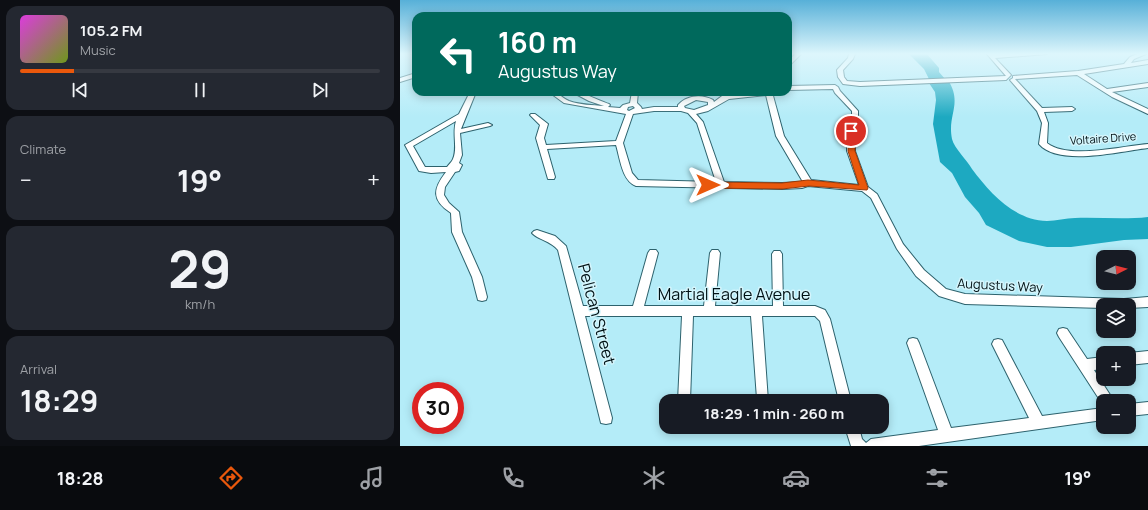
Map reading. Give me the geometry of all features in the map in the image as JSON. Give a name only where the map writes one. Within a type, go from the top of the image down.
[{"type":"street","points":[[840,75],[841,85]]},
{"type":"street","name":"Voltaire Drive","points":[[1008,75],[1040,110],[1045,123],[1043,144],[1050,150],[1065,152],[1094,152],[1148,146]]},
{"type":"street","points":[[792,88],[1054,75]]},
{"type":"street","points":[[1081,75],[1105,91],[1148,112]]},
{"type":"street","points":[[400,80],[412,76]]},
{"type":"street","name":"Augustus Way","points":[[841,85],[855,111],[855,122],[851,131],[851,151],[864,188],[874,196],[907,256],[920,273],[943,293],[964,299],[1124,304],[1148,302]]},
{"type":"street","points":[[1105,91],[1148,85]]},
{"type":"street","points":[[471,96],[456,132],[458,155],[439,192],[444,204],[455,212],[457,232],[477,277],[482,297]]},
{"type":"street","points":[[558,96],[566,102],[573,104],[630,109],[685,108],[705,110]]},
{"type":"street","points":[[584,96],[611,106],[630,109]]},
{"type":"street","points":[[634,96],[619,143],[628,174],[636,183],[782,186],[802,185],[808,183],[864,188]]},
{"type":"street","points":[[685,108],[694,96]]},
{"type":"street","points":[[691,99],[727,98],[738,96]]},
{"type":"street","points":[[771,96],[780,136],[808,183]]},
{"type":"street","points":[[700,122],[705,110],[707,99]]},
{"type":"street","points":[[685,108],[700,122],[721,185]]},
{"type":"street","points":[[1040,110],[1072,109]]},
{"type":"street","points":[[452,168],[431,170],[422,169],[409,145],[462,115]]},
{"type":"street","points":[[533,115],[544,124],[540,138],[544,147],[551,177]]},
{"type":"street","points":[[456,132],[488,125]]},
{"type":"street","points":[[544,147],[619,143]]},
{"type":"street","name":"Pelican Street","points":[[537,233],[561,245],[580,311],[606,418]]},
{"type":"street","points":[[637,311],[653,253]]},
{"type":"street","points":[[709,310],[715,253]]},
{"type":"street","points":[[777,254],[778,310]]},
{"type":"street","points":[[756,310],[763,394]]},
{"type":"street","name":"Martial Eagle Avenue","points":[[580,311],[815,310],[823,316],[843,394]]},
{"type":"street","points":[[684,394],[688,311]]},
{"type":"street","points":[[1063,333],[1103,394]]},
{"type":"street","points":[[913,344],[947,436]]},
{"type":"street","points":[[998,344],[1038,422]]},
{"type":"street","points":[[1136,358],[1148,357]]},
{"type":"street","points":[[1084,365],[1096,363]]},
{"type":"street","points":[[1136,409],[1148,408]]},
{"type":"street","points":[[871,446],[1096,415]]},
{"type":"street","points":[[854,434],[856,443],[860,446]]},
{"type":"water","points":[[927,75],[941,75],[945,79],[929,79]]},
{"type":"water","points":[[948,80],[952,88],[955,103],[951,123],[953,143],[979,178],[1004,204],[1024,216],[1047,221],[1072,218],[1148,217],[1148,239],[1124,240],[1071,247],[1047,247],[1019,241],[986,225],[979,213],[965,197],[952,173],[940,162],[933,124],[936,100],[935,92],[929,83]]},
{"type":"route","points":[[708,185],[782,186],[802,185],[808,183],[864,188],[859,170],[851,151],[851,131]]}]
